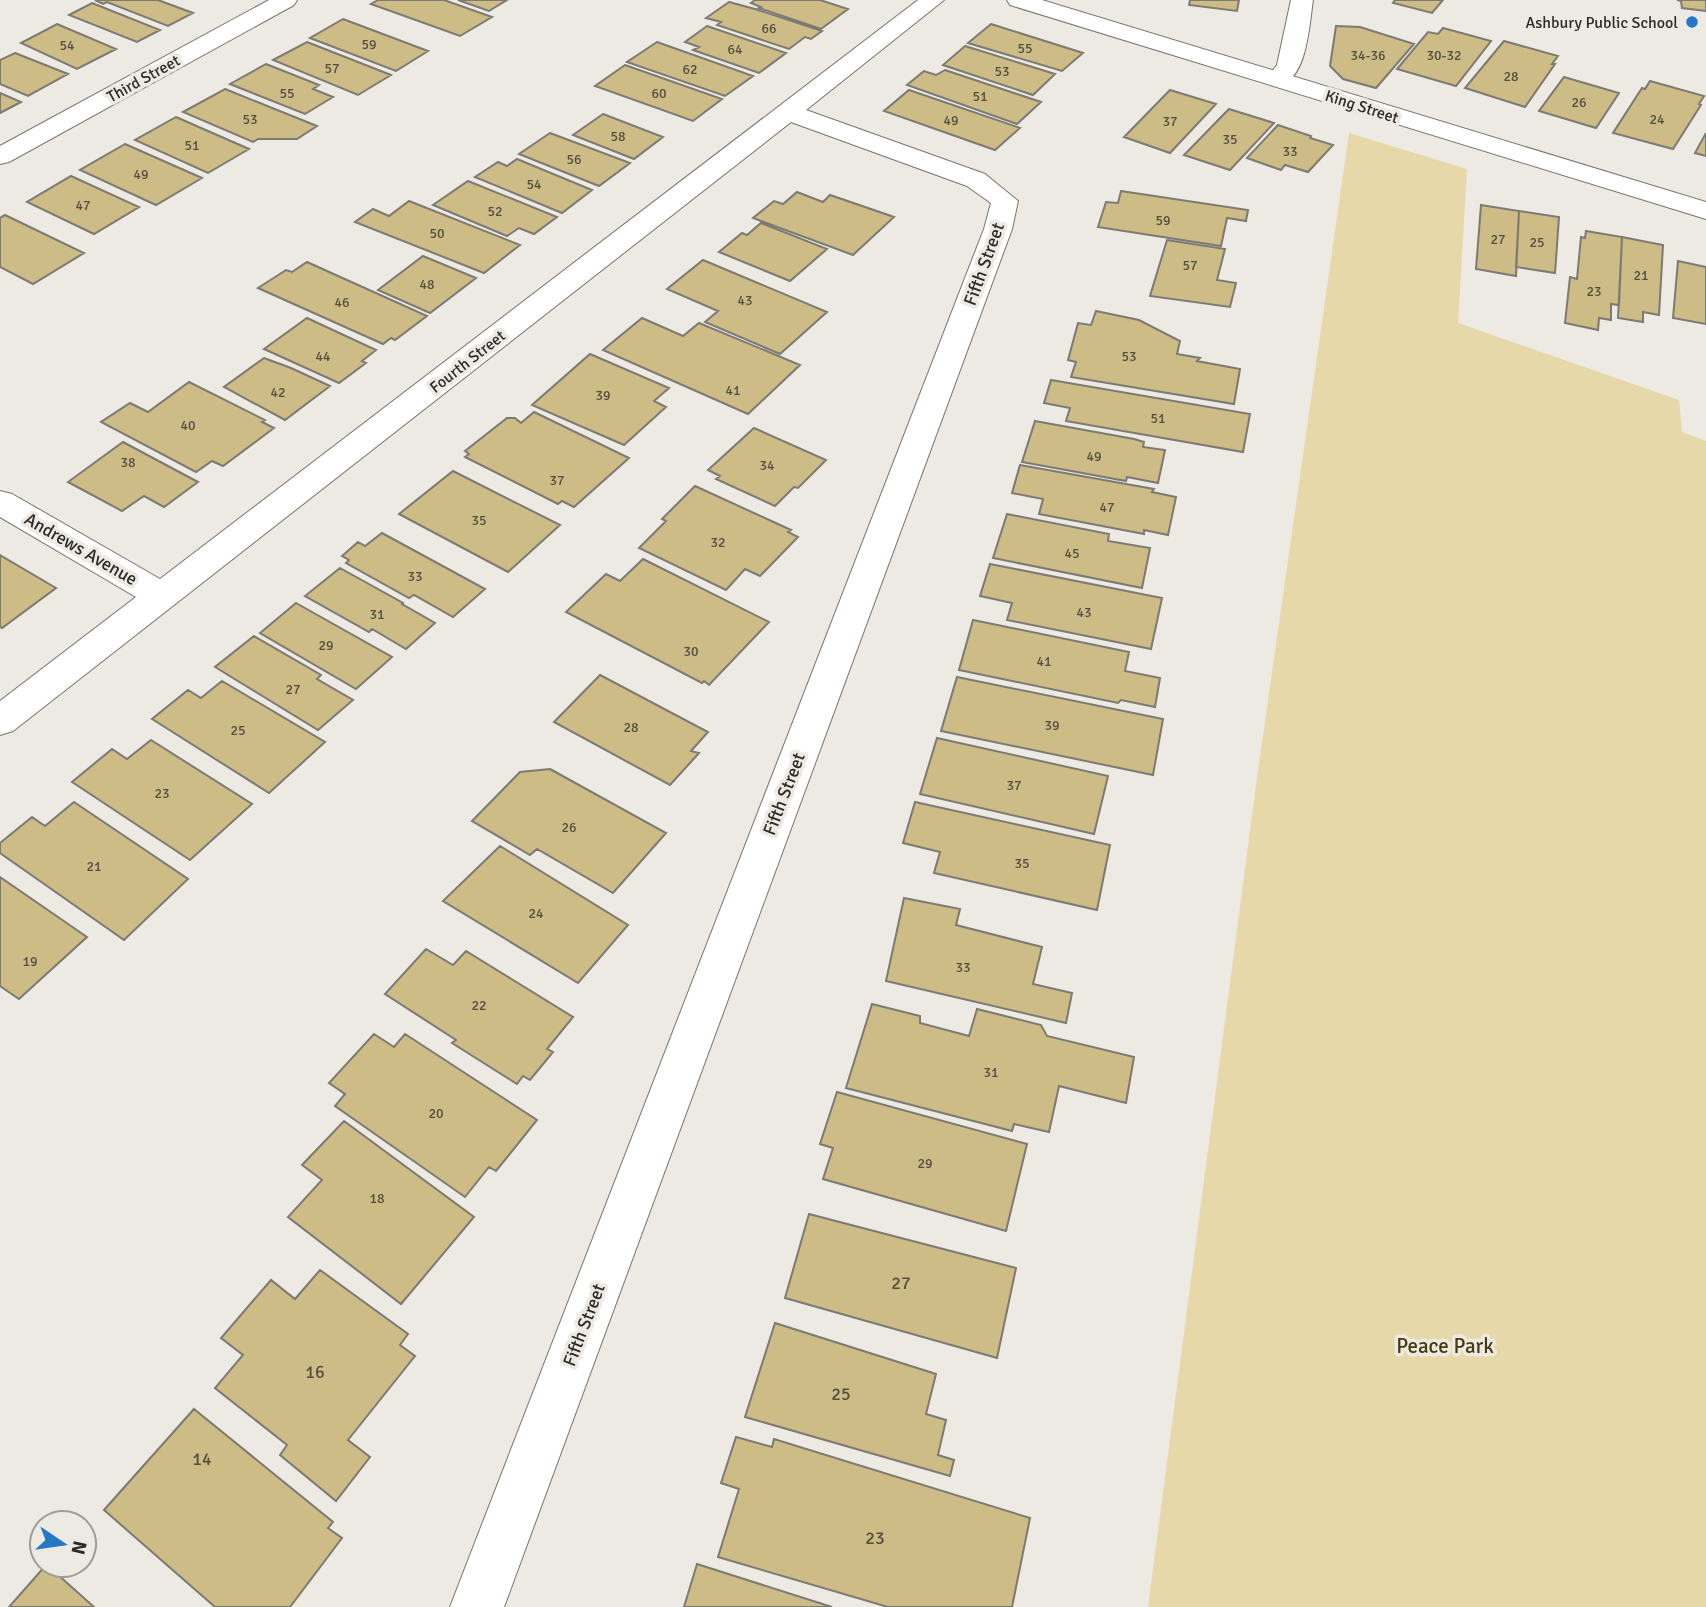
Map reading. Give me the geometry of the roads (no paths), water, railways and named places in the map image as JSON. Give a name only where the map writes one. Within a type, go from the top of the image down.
[{"type":"street","name":"Third Street","points":[[0,156],[286,0]]},
{"type":"street","name":"Fourth Street","points":[[0,722],[933,0]]},
{"type":"street","name":"King Street","points":[[1018,0],[1706,211]]},
{"type":"street","points":[[1278,79],[1289,66],[1302,0]]},
{"type":"street","name":"Fifth Street","points":[[477,1607],[998,229],[1005,201],[976,180],[787,113]]},
{"type":"street","name":"Andrews Avenue","points":[[0,502],[162,596]]},
{"type":"place","name":"Ashbury Public School","points":[[1692,22]]},
{"type":"park label","name":"Peace Park","points":[[1445,1346]]}]
